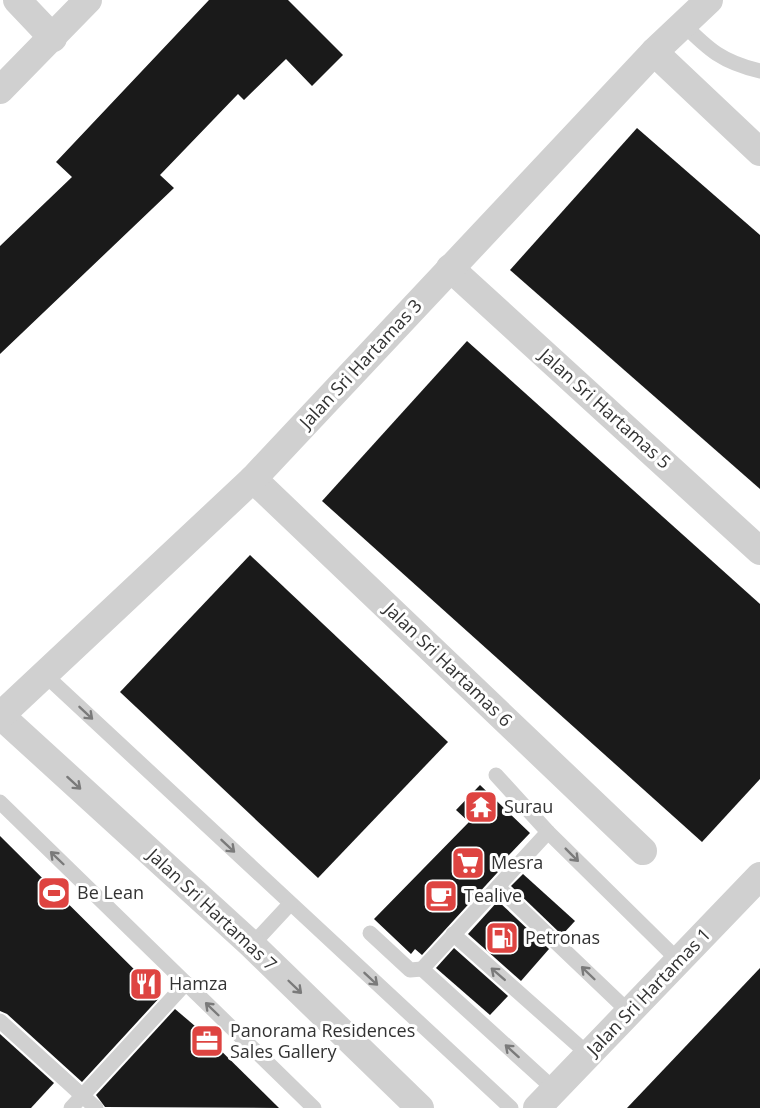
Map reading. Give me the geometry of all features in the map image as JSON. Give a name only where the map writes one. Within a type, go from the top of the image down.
[{"type":"street","points":[[17,0],[53,38]]},
{"type":"street","points":[[0,90],[88,0]]},
{"type":"street","name":"Jalan Sri Hartamas 3","points":[[0,716],[253,479],[654,52],[682,23],[709,0]]},
{"type":"street","points":[[654,52],[760,152]]},
{"type":"street","name":"Jalan Sri Hartamas 5","points":[[450,268],[760,551]]},
{"type":"street","name":"Jalan Sri Hartamas 6","points":[[253,479],[643,851]]},
{"type":"street","name":"Jalan Sri Hartamas 7","points":[[0,716],[252,945],[420,1108]]},
{"type":"street","name":"Jalan Sri Hartamas 1","points":[[546,1099],[680,962],[760,876]]},
{"type":"lane","points":[[682,23],[711,53],[734,65],[760,71]]},
{"type":"lane","points":[[43,674],[510,1108]]},
{"type":"lane","points":[[496,775],[548,832],[680,962]]},
{"type":"lane","points":[[0,802],[314,1108]]},
{"type":"lane","points":[[370,933],[410,970],[422,969],[548,832]]},
{"type":"lane","points":[[498,887],[630,1013]]},
{"type":"lane","points":[[252,945],[290,904]]},
{"type":"lane","points":[[453,934],[590,1055]]},
{"type":"lane","points":[[422,969],[546,1099]]},
{"type":"lane","points":[[71,1108],[186,983]]},
{"type":"lane","points":[[0,1020],[96,1108]]},
{"type":"building","points":[[209,0],[288,0],[343,55],[312,86],[286,59],[244,100],[238,94],[160,175],[174,188],[0,354],[0,246],[72,177],[56,162]]},
{"type":"building","points":[[637,128],[760,235],[760,489],[510,270]]},
{"type":"building","points":[[467,341],[760,604],[760,779],[702,842],[322,501]]},
{"type":"building","points":[[250,555],[448,742],[318,878],[120,692]]},
{"type":"building","points":[[480,785],[530,833],[505,859],[508,861],[422,955],[415,949],[411,954],[374,919],[469,822],[456,810]]},
{"type":"building","points":[[0,836],[161,996],[82,1082],[7,1014],[0,1011]]},
{"type":"building","points":[[523,874],[575,921],[562,935],[511,886]]},
{"type":"building","points":[[498,901],[549,949],[521,981],[468,934]]},
{"type":"building","points":[[454,948],[508,996],[490,1015],[436,968]]},
{"type":"building","points":[[760,968],[760,1108],[627,1108]]},
{"type":"building","points":[[175,1009],[202,1032],[279,1108],[105,1107],[96,1095]]},
{"type":"building","points":[[0,1034],[54,1083],[31,1108],[0,1108]]},
{"type":"place","name":"Surau","points":[[481,807]]},
{"type":"place","name":"Mesra","points":[[468,863]]},
{"type":"place","name":"Be Lean","points":[[54,893]]},
{"type":"place","name":"Tealive","points":[[441,896]]},
{"type":"place","name":"Petronas","points":[[502,938]]},
{"type":"place","name":"Hamza","points":[[146,984]]},
{"type":"place","name":"Panorama Residences Sales Gallery","points":[[207,1041]]}]
